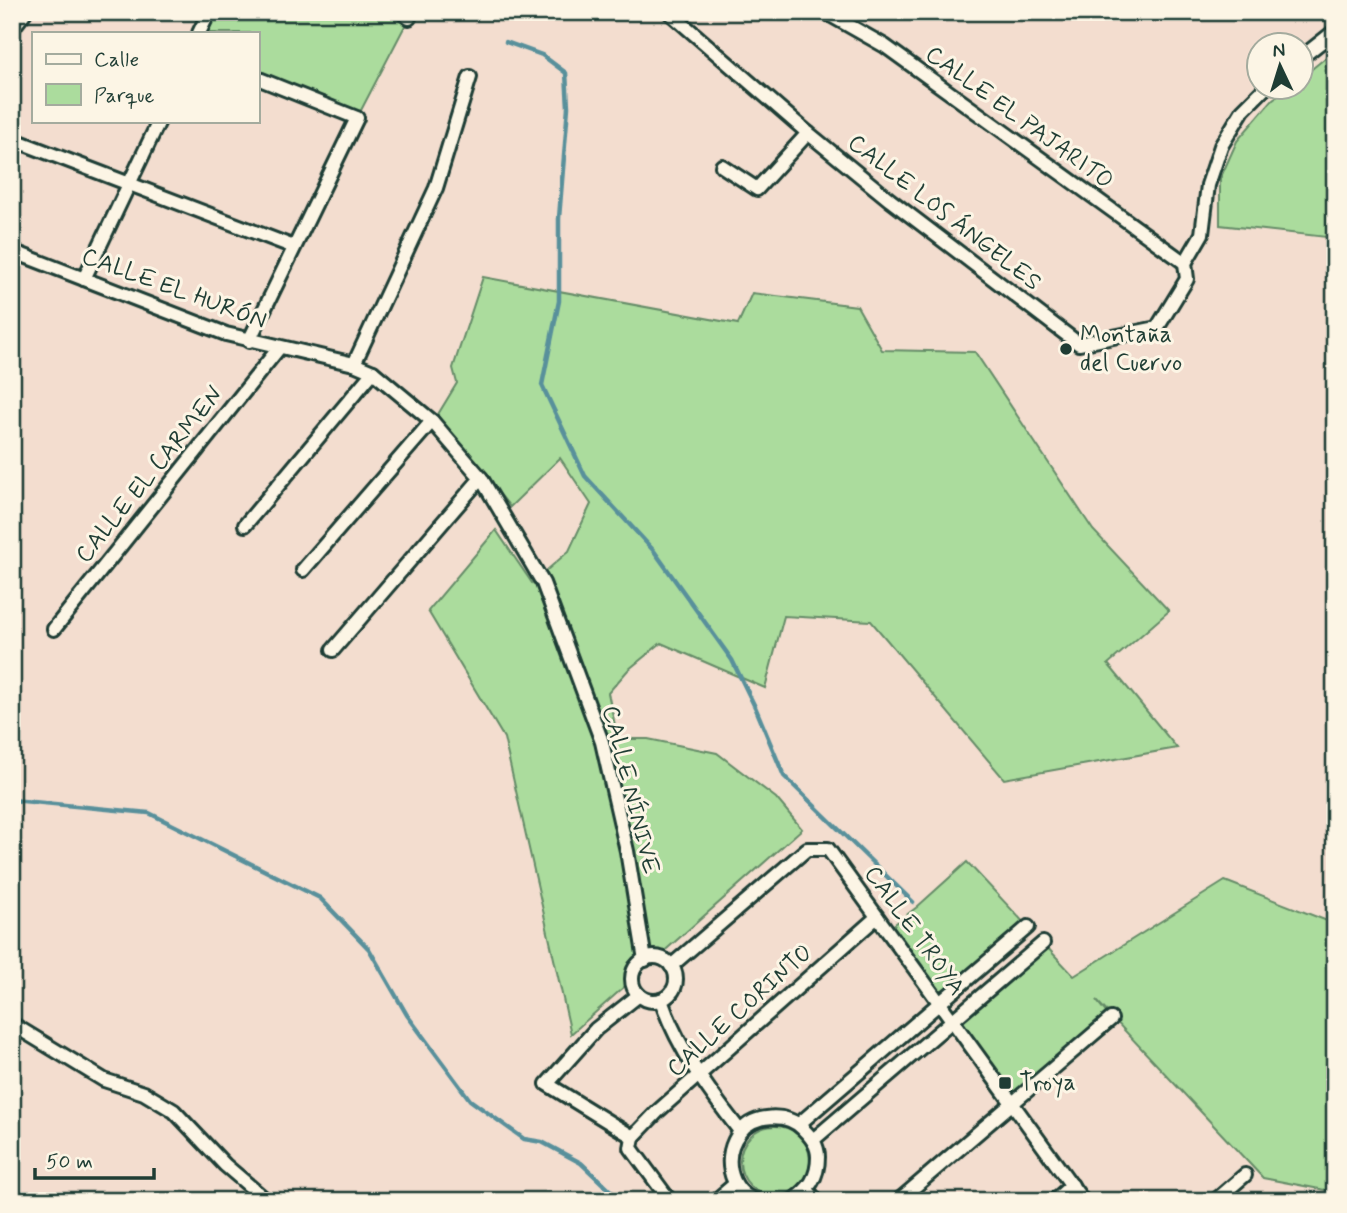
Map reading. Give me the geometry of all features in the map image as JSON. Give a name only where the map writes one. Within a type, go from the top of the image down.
[{"type":"street","points":[[12,29],[25,12]]},
{"type":"street","points":[[199,32],[209,12]]},
{"type":"street","name":"CALLE LOS ÁNGELES","points":[[669,12],[890,200],[1079,344],[1157,328],[1187,279],[1185,264],[1202,234],[1208,185],[1221,146],[1242,110],[1250,102]]},
{"type":"street","name":"CALLE EL PAJARITO","points":[[825,12],[886,47],[1185,264]]},
{"type":"street","points":[[1316,46],[1335,31]]},
{"type":"street","points":[[354,364],[436,188],[470,77]]},
{"type":"street","points":[[249,341],[357,118],[259,79]]},
{"type":"street","points":[[84,279],[159,122]]},
{"type":"street","points":[[722,166],[757,189],[808,133]]},
{"type":"street","points":[[12,139],[294,247]]},
{"type":"street","name":"CALLE EL HURÓN","points":[[12,251],[249,341],[354,364],[373,372],[432,421],[481,478],[528,557]]},
{"type":"street","name":"CALLE EL CARMEN","points":[[54,629],[279,348]]},
{"type":"street","points":[[245,525],[373,372]]},
{"type":"street","points":[[303,570],[432,421]]},
{"type":"street","points":[[334,650],[481,478]]},
{"type":"street","name":"CALLE NÍNIVE","points":[[528,557],[543,583],[602,742],[627,851],[645,960]]},
{"type":"street","name":"CALLE TROYA","points":[[671,966],[807,849],[828,849],[1083,1201]]},
{"type":"street","name":"CALLE CORINTO","points":[[633,1137],[657,1112],[877,917]]},
{"type":"street","points":[[799,1124],[1028,927]]},
{"type":"street","points":[[813,1140],[1043,943]]},
{"type":"street","points":[[659,958],[671,966],[676,978],[675,985],[667,996],[661,1000],[649,1001],[639,995],[632,983],[632,976],[639,964],[645,960],[659,958]]},
{"type":"street","points":[[639,995],[596,1028],[547,1084],[633,1137],[631,1148],[670,1201]]},
{"type":"street","points":[[661,1000],[671,1029],[699,1076],[740,1131]]},
{"type":"street","points":[[898,1201],[1111,1018]]},
{"type":"street","points":[[12,1024],[104,1080],[144,1093],[174,1111],[225,1165],[267,1201]]},
{"type":"street","points":[[751,1200],[735,1184],[729,1167],[730,1153],[740,1131],[761,1118],[781,1117],[799,1124],[813,1140],[818,1154],[816,1175],[807,1190],[792,1201]]},
{"type":"street","points":[[1215,1201],[1245,1175]]},
{"type":"street","points":[[715,1201],[735,1184]]},
{"type":"street","points":[[1054,1201],[1072,1185]]},
{"type":"street","points":[[807,1190],[817,1201]]},
{"type":"green space","points":[[209,12],[402,12],[409,18],[357,118],[259,79],[259,32],[199,32]]},
{"type":"green space","points":[[1335,50],[1335,238],[1220,225],[1220,179],[1237,141],[1270,102],[1316,102],[1316,66]]},
{"type":"green space","points":[[483,277],[738,324],[752,293],[857,306],[882,350],[975,352],[1093,530],[1169,611],[1108,664],[1177,748],[1004,779],[871,621],[784,616],[765,688],[661,643],[628,670],[608,693],[618,739],[648,739],[717,753],[776,798],[802,829],[571,1034],[504,738],[428,611],[496,530],[532,583],[569,551],[591,504],[560,458],[510,507],[437,416],[457,383],[453,368]]},
{"type":"green space","points":[[967,862],[1028,927],[939,1002],[887,930]]},
{"type":"green space","points":[[1225,881],[1335,924],[1335,1192],[1263,1178],[1096,1000],[1111,1019],[1013,1104],[953,1022],[1043,943],[1074,976]]},
{"type":"green space","points":[[775,1126],[800,1136],[810,1161],[800,1186],[775,1196],[750,1186],[740,1161],[750,1136]]},
{"type":"waterway","points":[[506,42],[542,55],[566,73],[568,107],[559,218],[559,301],[542,385],[585,476],[654,551],[732,660],[784,776],[913,902]]},
{"type":"waterway","points":[[12,800],[149,813],[320,898],[369,949],[407,1015],[470,1100],[524,1139],[542,1142],[581,1163],[621,1201]]},
{"type":"place","name":"Montaña del Cuervo","points":[[1066,349]]},
{"type":"place","name":"Troya","points":[[1005,1083]]}]
